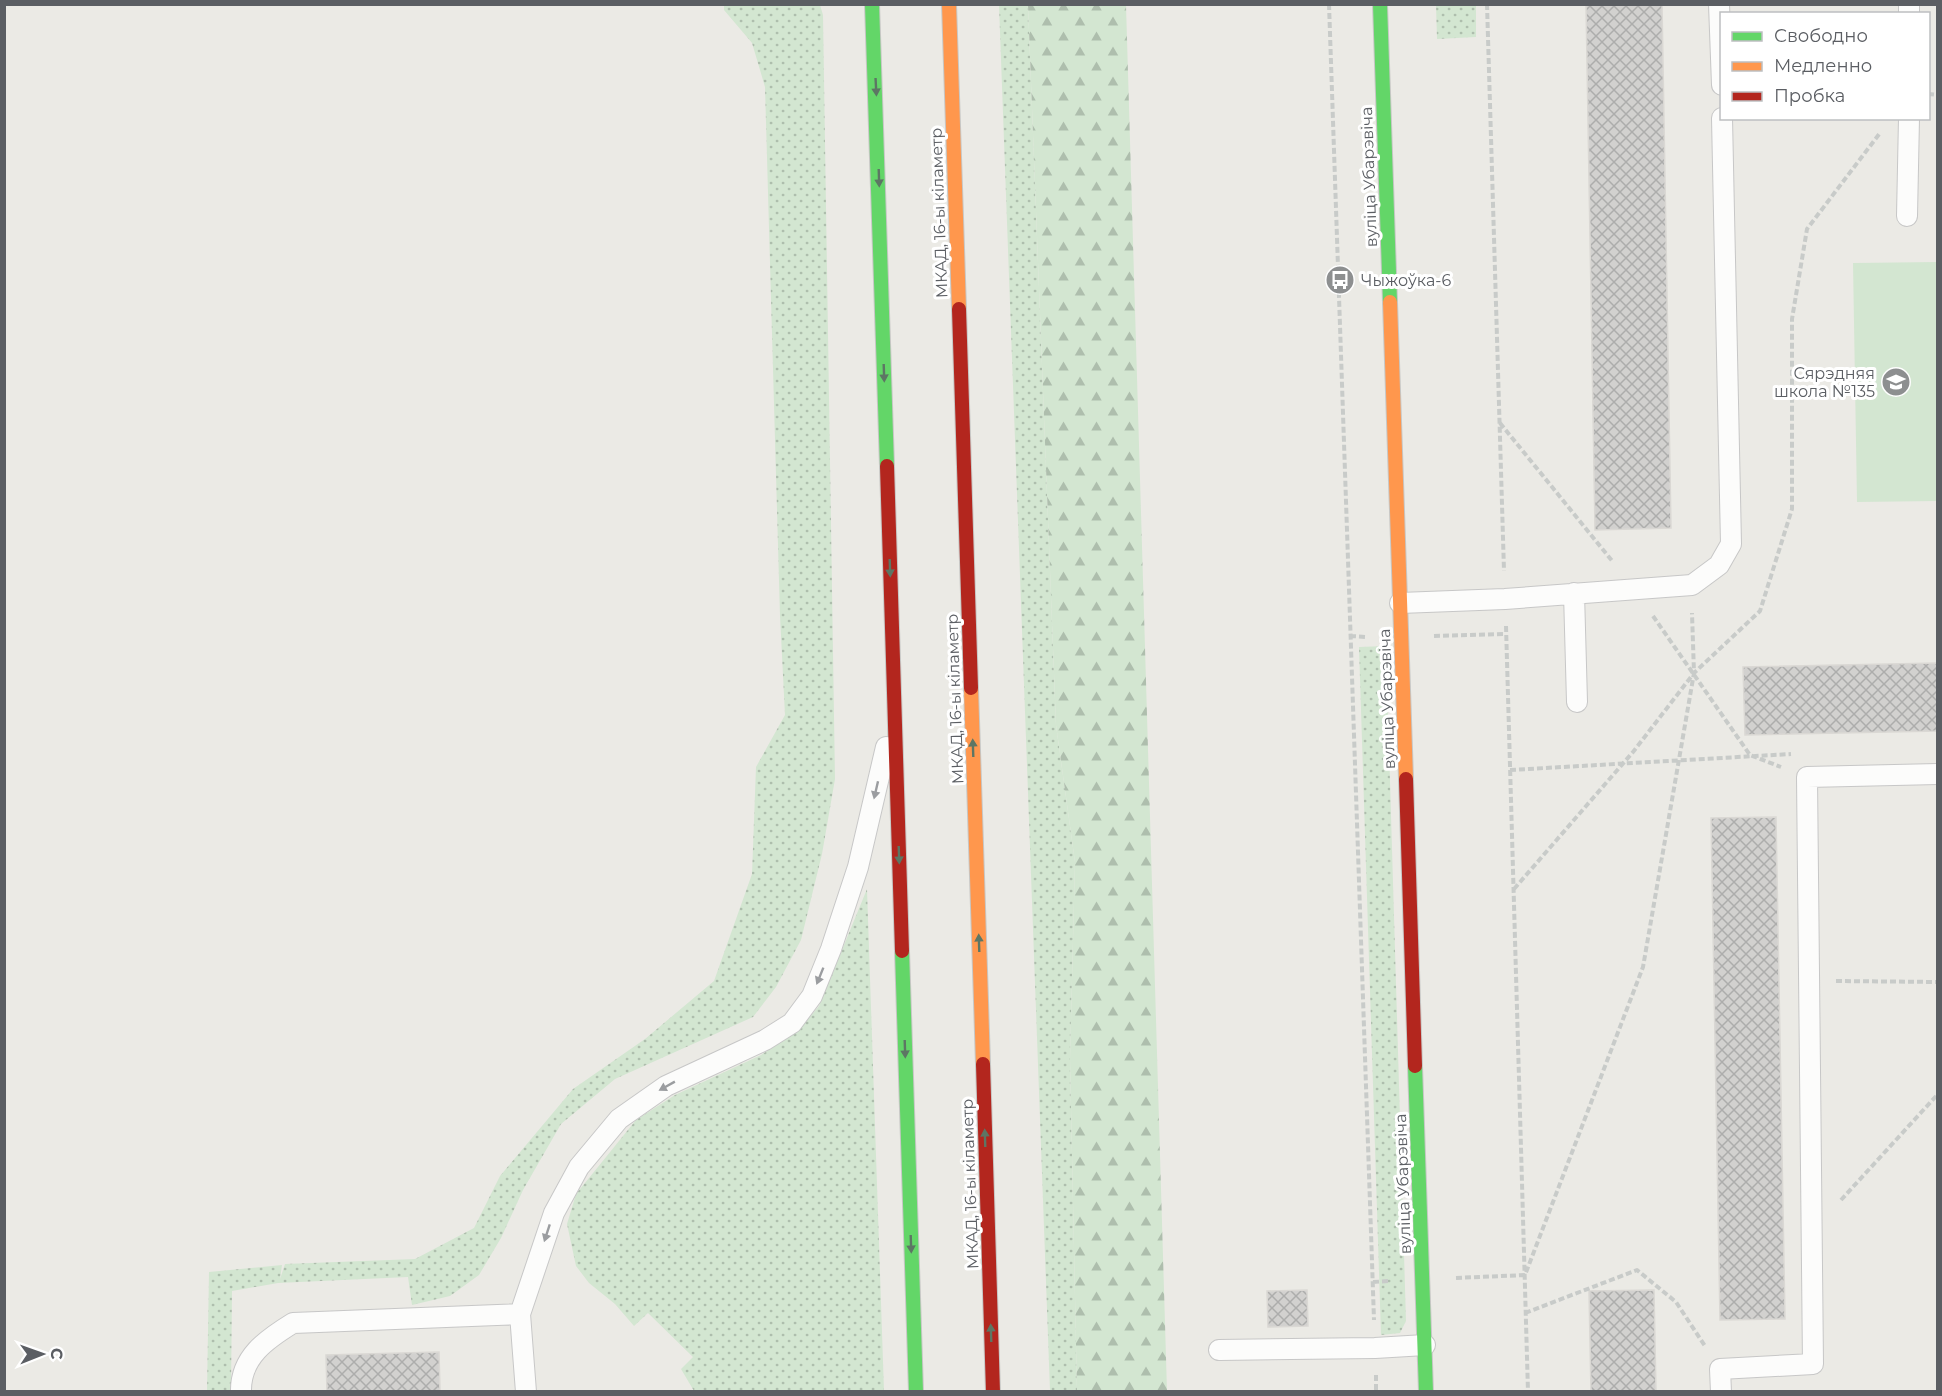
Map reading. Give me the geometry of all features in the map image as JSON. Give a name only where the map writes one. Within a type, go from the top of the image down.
[{"type":"main road","points":[[872,4],[916,1392]]},
{"type":"main road","name":"МКАД, 16-ы кіламетр","points":[[949,4],[993,1392]]},
{"type":"main road","name":"вуліца Убарэвіча","points":[[1380,4],[1426,1392]]},
{"type":"lane","points":[[1719,4],[1720,31]]},
{"type":"lane","points":[[1400,603],[1692,585],[1719,565],[1731,544],[1722,120]]},
{"type":"lane","points":[[1907,216],[1909,120]]},
{"type":"lane","points":[[1574,593],[1577,702]]},
{"type":"lane","points":[[526,1392],[520,1314],[554,1213],[579,1167],[619,1119],[666,1086],[765,1040],[792,1023],[812,996],[831,949],[858,867],[894,712]]},
{"type":"lane","points":[[1721,1392],[1720,1370],[1812,1364],[1807,777],[1938,774]]},
{"type":"lane","points":[[242,1392],[241,1378],[251,1358],[268,1339],[293,1323],[520,1314]]},
{"type":"lane","points":[[1219,1350],[1425,1345]]},
{"type":"path","points":[[1329,4],[1376,1392]]},
{"type":"path","points":[[1488,4],[1528,1392]]},
{"type":"path","points":[[1500,423],[1635,589],[1750,755]]},
{"type":"path","points":[[1525,1275],[1643,967],[1694,673],[1692,585]]},
{"type":"path","points":[[1510,770],[1750,755],[1807,777]]},
{"type":"path","points":[[1809,980],[1938,982]]},
{"type":"path","points":[[1811,1232],[1938,1094]]},
{"type":"path","points":[[1526,1313],[1637,1270],[1676,1302],[1720,1370]]},
{"type":"green space","points":[[724,5],[820,5],[823,15],[835,779],[822,854],[801,940],[776,987],[753,1017],[615,1079],[561,1124],[523,1190],[501,1238],[479,1275],[450,1296],[412,1305],[408,1277],[278,1283],[232,1291],[231,1391],[207,1391],[209,1272],[282,1265],[280,1279],[285,1264],[415,1259],[474,1228],[500,1176],[573,1089],[645,1039],[714,981],[752,874],[756,767],[785,715],[780,616],[765,87],[752,43],[724,10]]},
{"type":"green space","points":[[999,5],[1028,5],[1056,725],[1075,862],[1070,1059],[1077,1391],[1050,1391]]},
{"type":"green space","points":[[1028,5],[1126,5],[1167,1391],[1077,1391],[1070,1059],[1075,862],[1056,725]]},
{"type":"green space","points":[[1436,5],[1476,5],[1476,37],[1437,39]]},
{"type":"green space","name":"Сярэдняя школа №135","points":[[1937,262],[1937,501],[1857,502],[1853,263]]},
{"type":"green space","points":[[1386,646],[1406,1321],[1400,1333],[1381,1335],[1359,647]]},
{"type":"green space","points":[[867,889],[884,1391],[694,1391],[681,1369],[693,1357],[648,1313],[634,1326],[615,1304],[589,1283],[576,1266],[567,1224],[576,1194],[636,1120],[675,1095],[761,1055],[797,1032],[819,1006]]},
{"type":"building","points":[[1586,4],[1662,4],[1671,528],[1595,530]]},
{"type":"building","points":[[1938,663],[1938,731],[1745,735],[1743,667]]},
{"type":"building","points":[[1776,817],[1785,1319],[1720,1320],[1711,818]]},
{"type":"building","points":[[1307,1290],[1308,1326],[1268,1327],[1267,1291]]},
{"type":"building","points":[[1654,1290],[1656,1392],[1591,1392],[1589,1291]]},
{"type":"building","points":[[439,1352],[440,1392],[327,1392],[326,1355]]},
{"type":"traffic: fast","points":[[872,4],[887,466]]},
{"type":"traffic: fast","points":[[1380,4],[1390,302]]},
{"type":"traffic: fast","points":[[902,951],[916,1392]]},
{"type":"traffic: fast","points":[[1415,1066],[1426,1392]]},
{"type":"traffic: slow","points":[[949,4],[959,309]]},
{"type":"traffic: slow","points":[[1390,302],[1406,779]]},
{"type":"traffic: slow","points":[[971,688],[983,1064]]},
{"type":"traffic: jam","points":[[959,309],[971,688]]},
{"type":"traffic: jam","points":[[887,466],[902,951]]},
{"type":"traffic: jam","points":[[1406,779],[1415,1066]]},
{"type":"traffic: jam","points":[[983,1064],[993,1392]]},
{"type":"place","name":"Чыжоўка-6","points":[[1340,280]]},
{"type":"place","name":"Сярэдняя школа №135","points":[[1896,382]]}]
